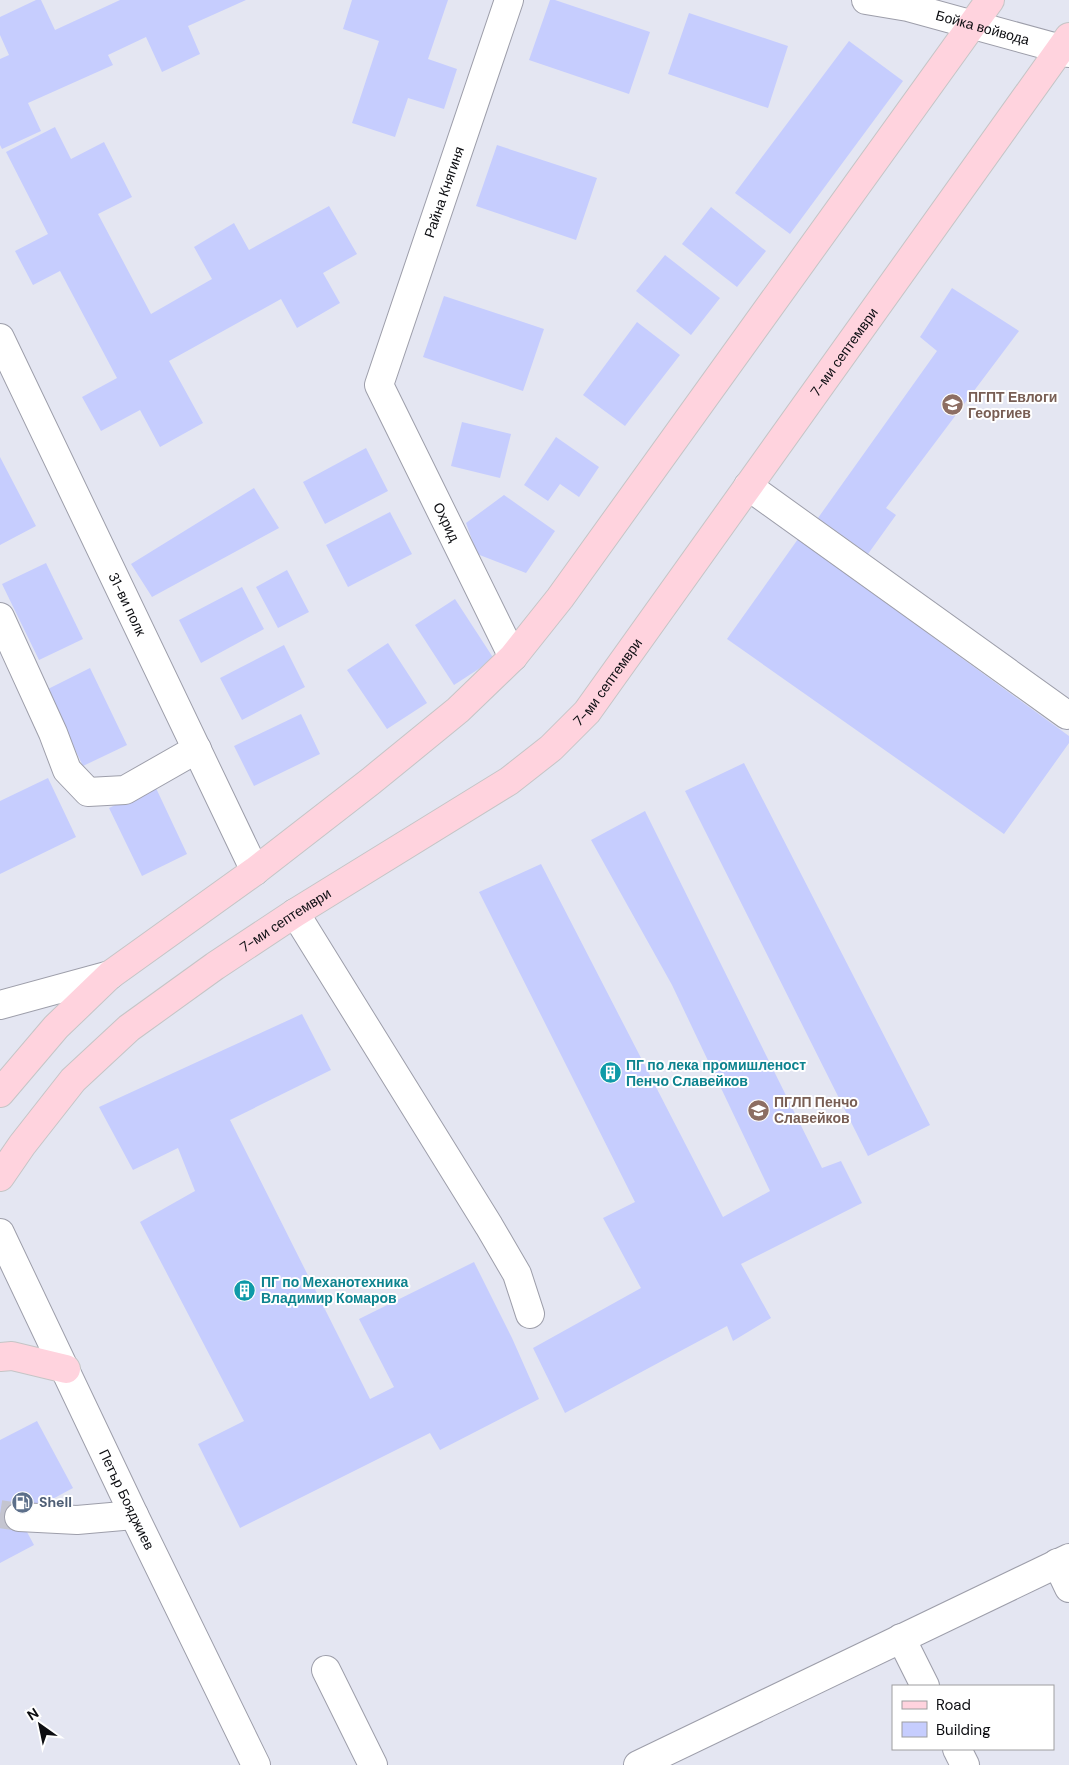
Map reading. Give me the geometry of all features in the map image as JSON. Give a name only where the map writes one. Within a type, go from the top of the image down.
[{"type":"main road","points":[[0,1094],[56,1027],[110,975],[255,871],[371,781],[458,710],[513,657],[560,598],[990,0]]},
{"type":"main road","name":"7-ми септември","points":[[0,1177],[22,1145],[73,1080],[129,1028],[215,966],[295,913],[509,780],[551,748],[587,712],[1066,46]]},
{"type":"main road","points":[[0,1357],[12,1356],[66,1369]]},
{"type":"street","name":"Райна Княгиня","points":[[379,385],[509,0]]},
{"type":"street","name":"Бойка войвода","points":[[866,0],[908,7],[1066,46]]},
{"type":"street","name":"31-ви полк","points":[[0,338],[255,871]]},
{"type":"street","name":"Охрид","points":[[379,385],[513,657]]},
{"type":"street","points":[[748,486],[1067,715]]},
{"type":"street","points":[[0,617],[53,732],[67,770],[88,792],[125,790],[196,749]]},
{"type":"street","points":[[295,913],[489,1226],[517,1274],[530,1314]]},
{"type":"street","points":[[0,1005],[110,975]]},
{"type":"street","name":"Петър Бояджиев","points":[[0,1233],[134,1515],[256,1765]]},
{"type":"street","points":[[19,1517],[77,1520],[134,1515]]},
{"type":"street","points":[[638,1765],[1063,1560],[1069,1588]]},
{"type":"street","points":[[901,1638],[924,1685]]},
{"type":"street","points":[[326,1670],[373,1765]]},
{"type":"street","points":[[957,1750],[965,1765]]},
{"type":"building","points":[[36,0],[41,0],[55,30],[120,0],[246,0],[188,26],[200,54],[162,72],[146,37],[108,55],[113,65],[28,103],[41,131],[2,149],[0,145],[0,59],[9,55],[0,35],[0,17]]},
{"type":"building","points":[[352,0],[448,0],[428,59],[457,69],[444,109],[408,98],[395,137],[352,123],[379,41],[343,29]]},
{"type":"building","points":[[550,0],[555,0],[650,32],[629,94],[529,60]]},
{"type":"building","points":[[689,13],[788,46],[768,108],[668,74]]},
{"type":"building","points":[[849,41],[903,81],[790,234],[735,193]]},
{"type":"building","points":[[55,127],[71,159],[104,142],[132,197],[98,214],[151,314],[212,279],[194,247],[234,223],[249,250],[329,206],[357,254],[323,273],[340,303],[297,328],[281,299],[169,361],[203,423],[160,447],[140,410],[101,431],[82,397],[117,378],[60,271],[33,285],[15,251],[48,234],[6,152]]},
{"type":"building","points":[[497,145],[597,178],[576,240],[476,206]]},
{"type":"building","points":[[711,207],[766,251],[737,287],[682,244]]},
{"type":"building","points":[[665,255],[720,298],[691,335],[636,291]]},
{"type":"building","points":[[952,288],[1019,331],[886,508],[896,515],[868,554],[818,518],[937,351],[920,337]]},
{"type":"building","points":[[444,296],[544,329],[523,391],[423,357]]},
{"type":"building","points":[[637,322],[680,355],[625,426],[583,395]]},
{"type":"building","points":[[462,422],[511,434],[500,478],[451,466]]},
{"type":"building","points":[[556,437],[599,467],[579,497],[560,484],[548,501],[524,485]]},
{"type":"building","points":[[366,448],[388,491],[325,524],[303,482]]},
{"type":"building","points":[[0,457],[36,526],[0,545]]},
{"type":"building","points":[[254,488],[279,528],[152,597],[131,564]]},
{"type":"building","points":[[504,495],[555,531],[526,573],[477,554],[466,523]]},
{"type":"building","points":[[390,512],[412,554],[348,587],[326,545]]},
{"type":"building","points":[[798,539],[1069,736],[1069,743],[1004,834],[727,639]]},
{"type":"building","points":[[46,563],[83,639],[39,660],[2,584]]},
{"type":"building","points":[[287,570],[309,612],[278,628],[256,587]]},
{"type":"building","points":[[242,587],[264,629],[201,663],[179,620]]},
{"type":"building","points":[[455,599],[494,659],[454,685],[415,625]]},
{"type":"building","points":[[388,643],[427,703],[387,729],[347,670]]},
{"type":"building","points":[[284,645],[305,687],[242,720],[220,678]]},
{"type":"building","points":[[90,668],[127,745],[83,766],[46,690]]},
{"type":"building","points":[[301,714],[320,754],[254,786],[234,746]]},
{"type":"building","name":"ПГ по лека промишленост Пенчо Славейков","points":[[744,763],[930,1125],[868,1156],[685,791]]},
{"type":"building","points":[[48,778],[76,837],[0,874],[0,801]]},
{"type":"building","points":[[155,786],[187,854],[142,876],[109,808]]},
{"type":"building","name":"ПГ по лека промишленост Пенчо Славейков","points":[[645,811],[822,1168],[841,1161],[862,1203],[741,1264],[771,1318],[733,1341],[727,1326],[565,1413],[533,1348],[641,1288],[603,1218],[635,1202],[479,892],[541,864],[723,1217],[770,1191],[672,985],[591,840]]},
{"type":"building","name":"ПГ по Механотехника Владимир Комаров","points":[[302,1014],[331,1070],[230,1120],[370,1399],[394,1387],[359,1319],[474,1262],[512,1338],[539,1399],[440,1450],[430,1433],[240,1528],[198,1444],[244,1421],[140,1222],[195,1191],[178,1148],[133,1170],[99,1107]]},
{"type":"building","name":"Shell","points":[[37,1421],[73,1488],[19,1517],[34,1545],[0,1563],[0,1440]]},
{"type":"tunnel","points":[[0,1514],[19,1517]]},
{"type":"place","name":"ПГПТ Евлоги Георгиев","points":[[952,405]]},
{"type":"place","name":"ПГ по лека промишленост Пенчо Славейков","points":[[610,1073]]},
{"type":"place","name":"ПГЛП Пенчо Славейков","points":[[758,1110]]},
{"type":"place","name":"ПГ по Механотехника Владимир Комаров","points":[[245,1290]]},
{"type":"place","name":"Shell","points":[[23,1502]]}]
